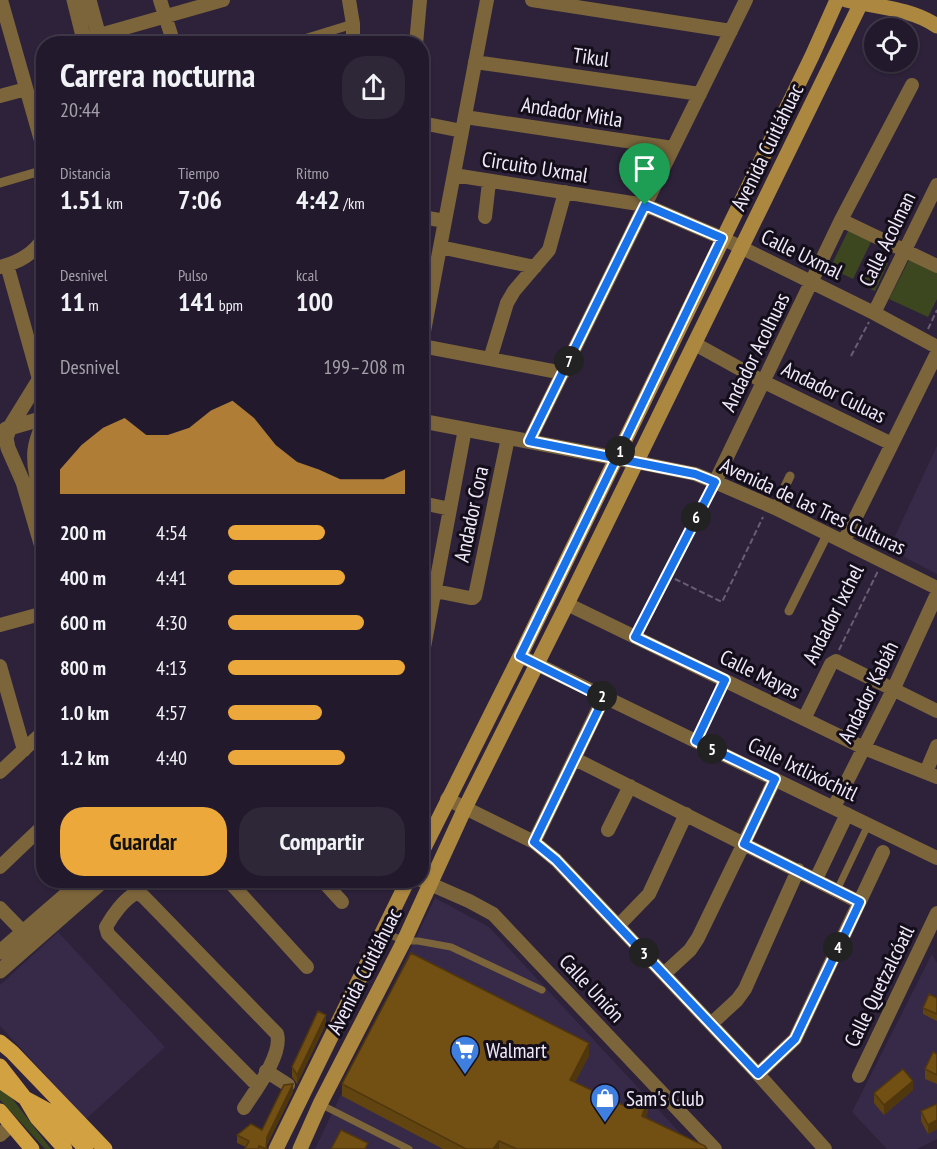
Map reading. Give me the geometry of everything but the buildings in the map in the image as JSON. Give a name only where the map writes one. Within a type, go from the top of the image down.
[{"type":"main road","name":"Avenida Cuitláhuac","points":[[429,837],[520,656],[812,56],[837,0]]},
{"type":"main road","name":"Avenida Cuitláhuac","points":[[429,876],[567,604],[741,248],[853,2]]},
{"type":"main road","points":[[853,2],[900,11],[920,17],[937,26]]},
{"type":"main road","name":"Avenida Cuitláhuac","points":[[276,1149],[296,1090],[384,932],[404,888]]},
{"type":"main road","name":"Avenida Cuitláhuac","points":[[300,1149],[320,1104],[404,941],[423,888]]},
{"type":"main road","points":[[0,1042],[105,1149]]},
{"type":"main road","points":[[0,1066],[25,1098],[37,1118],[65,1149]]},
{"type":"main road","points":[[0,1082],[49,1111],[86,1149]]},
{"type":"main road","points":[[0,1111],[6,1130],[32,1149]]},
{"type":"street","points":[[1,0],[3,18],[36,123]]},
{"type":"street","points":[[74,0],[90,36]]},
{"type":"street","points":[[89,0],[92,36]]},
{"type":"street","points":[[160,0],[172,36]]},
{"type":"street","points":[[104,36],[204,3],[223,0]]},
{"type":"street","points":[[349,0],[353,36]]},
{"type":"street","points":[[417,36],[420,0]]},
{"type":"street","name":"Circuito Uxmal","points":[[429,305],[487,0]]},
{"type":"street","points":[[532,0],[731,31]]},
{"type":"street","points":[[529,441],[746,0]]},
{"type":"street","points":[[314,36],[353,24]]},
{"type":"street","name":"Tikul","points":[[476,62],[700,94]]},
{"type":"street","name":"Andador Acolhuas","points":[[635,637],[715,482],[841,220],[912,85]]},
{"type":"street","points":[[0,96],[26,88]]},
{"type":"street","name":"Andador Mitla","points":[[465,117],[673,148]]},
{"type":"street","points":[[429,124],[462,131]]},
{"type":"street","points":[[0,183],[36,172]]},
{"type":"street","name":"Circuito Uxmal","points":[[454,175],[645,205]]},
{"type":"street","points":[[485,218],[489,182]]},
{"type":"street","name":"Calle Acolman","points":[[874,313],[937,184]]},
{"type":"street","points":[[490,359],[507,303],[514,291],[549,250],[565,192]]},
{"type":"street","name":"Calle Uxmal","points":[[645,205],[722,238],[874,313],[937,347]]},
{"type":"street","points":[[429,218],[445,221]]},
{"type":"street","points":[[841,220],[937,266]]},
{"type":"street","points":[[440,247],[535,267]]},
{"type":"street","points":[[36,249],[26,257],[4,266],[36,361]]},
{"type":"street","name":"Andador Culuas","points":[[694,344],[764,382],[892,444]]},
{"type":"street","points":[[429,347],[563,373]]},
{"type":"street","points":[[843,541],[937,353]]},
{"type":"street","points":[[36,387],[5,429],[8,448],[18,468],[36,528]]},
{"type":"street","points":[[5,429],[36,420]]},
{"type":"street","name":"Avenida de las Tres Culturas","points":[[429,422],[695,474],[772,506],[937,588]]},
{"type":"street","points":[[429,622],[465,429]]},
{"type":"street","name":"Andador Cora","points":[[435,591],[473,598],[508,438]]},
{"type":"street","points":[[36,446],[36,469]]},
{"type":"street","points":[[772,506],[790,476]]},
{"type":"street","points":[[429,504],[450,509]]},
{"type":"street","points":[[789,611],[828,534]]},
{"type":"street","name":"Andador Kabáh","points":[[834,807],[893,690],[937,594]]},
{"type":"street","name":"Calle Mayas","points":[[567,604],[864,748],[932,775]]},
{"type":"street","points":[[0,625],[36,615]]},
{"type":"street","name":"Calle Ixtlixóchitl","points":[[520,656],[937,858]]},
{"type":"street","points":[[836,661],[937,711]]},
{"type":"street","name":"Andador Ixchel","points":[[804,719],[831,664],[836,661]]},
{"type":"street","points":[[0,666],[24,750]]},
{"type":"street","points":[[534,842],[604,698]]},
{"type":"street","points":[[0,772],[36,739]]},
{"type":"street","points":[[932,775],[937,746]]},
{"type":"street","points":[[575,759],[860,902]]},
{"type":"street","points":[[664,974],[690,950],[698,938],[775,779]]},
{"type":"street","points":[[608,830],[630,786]]},
{"type":"street","points":[[447,799],[534,842],[556,860],[758,1074],[825,1149]]},
{"type":"street","points":[[618,926],[649,894],[686,814]]},
{"type":"street","points":[[816,879],[847,814]]},
{"type":"street","points":[[0,867],[36,833]]},
{"type":"street","points":[[758,1074],[795,1039],[884,852]]},
{"type":"street","points":[[711,1024],[737,1000],[745,989],[798,870]]},
{"type":"street","name":"Calle Unión","points":[[429,885],[469,901],[493,914],[715,1149]]},
{"type":"street","points":[[0,971],[28,937],[74,888]]},
{"type":"street","points":[[0,952],[28,937],[93,888]]},
{"type":"street","points":[[234,888],[307,967]]},
{"type":"street","points":[[329,888],[342,902]]},
{"type":"street","points":[[244,1108],[258,1086],[278,1047],[278,1034],[143,896],[136,893],[130,896],[109,921],[106,927],[108,934],[258,1086]]},
{"type":"street","points":[[0,908],[28,937]]},
{"type":"street","name":"Calle Quetzalcóatl","points":[[859,1076],[937,913]]},
{"type":"street","points":[[266,1071],[320,1104]]},
{"type":"lane","points":[[837,890],[868,825]]},
{"type":"lane","points":[[384,932],[404,941],[451,947],[542,990]]},
{"type":"lane","points":[[320,1104],[409,1149]]},
{"type":"path","points":[[923,339],[937,310]]},
{"type":"path","points":[[851,356],[874,313]]},
{"type":"path","points":[[667,575],[722,602],[772,506]]},
{"type":"path","name":"Andador Ixchel","points":[[836,661],[837,652],[883,561]]},
{"type":"path","points":[[696,741],[725,680]]},
{"type":"shaded area","points":[[937,446],[937,574],[889,549]]},
{"type":"shaded area","points":[[435,898],[489,927],[695,1149],[315,1149]]},
{"type":"shaded area","points":[[58,932],[165,1047],[86,1119],[0,1026],[0,985]]},
{"type":"shaded area","points":[[932,954],[937,963],[937,1139],[917,1149],[887,1149],[852,1112]]},
{"type":"green space","points":[[849,229],[872,240],[853,279],[830,268]]},
{"type":"green space","points":[[875,257],[888,263],[875,291],[861,285]]},
{"type":"green space","points":[[910,258],[937,271],[937,299],[928,317],[889,299]]},
{"type":"green space","points":[[0,1089],[8,1093],[51,1149],[45,1149],[0,1100]]},
{"type":"place","name":"Walmart","points":[[465,1076]]},
{"type":"place","name":"Sam's Club","points":[[605,1124]]},
{"type":"route","points":[[645,205],[529,441],[616,459],[695,474],[715,482],[635,637],[725,680],[696,741],[775,779],[744,844],[860,902],[795,1039],[758,1074],[556,860],[534,842],[604,698],[520,656],[616,459],[623,444],[689,309],[722,238],[645,205]]}]
